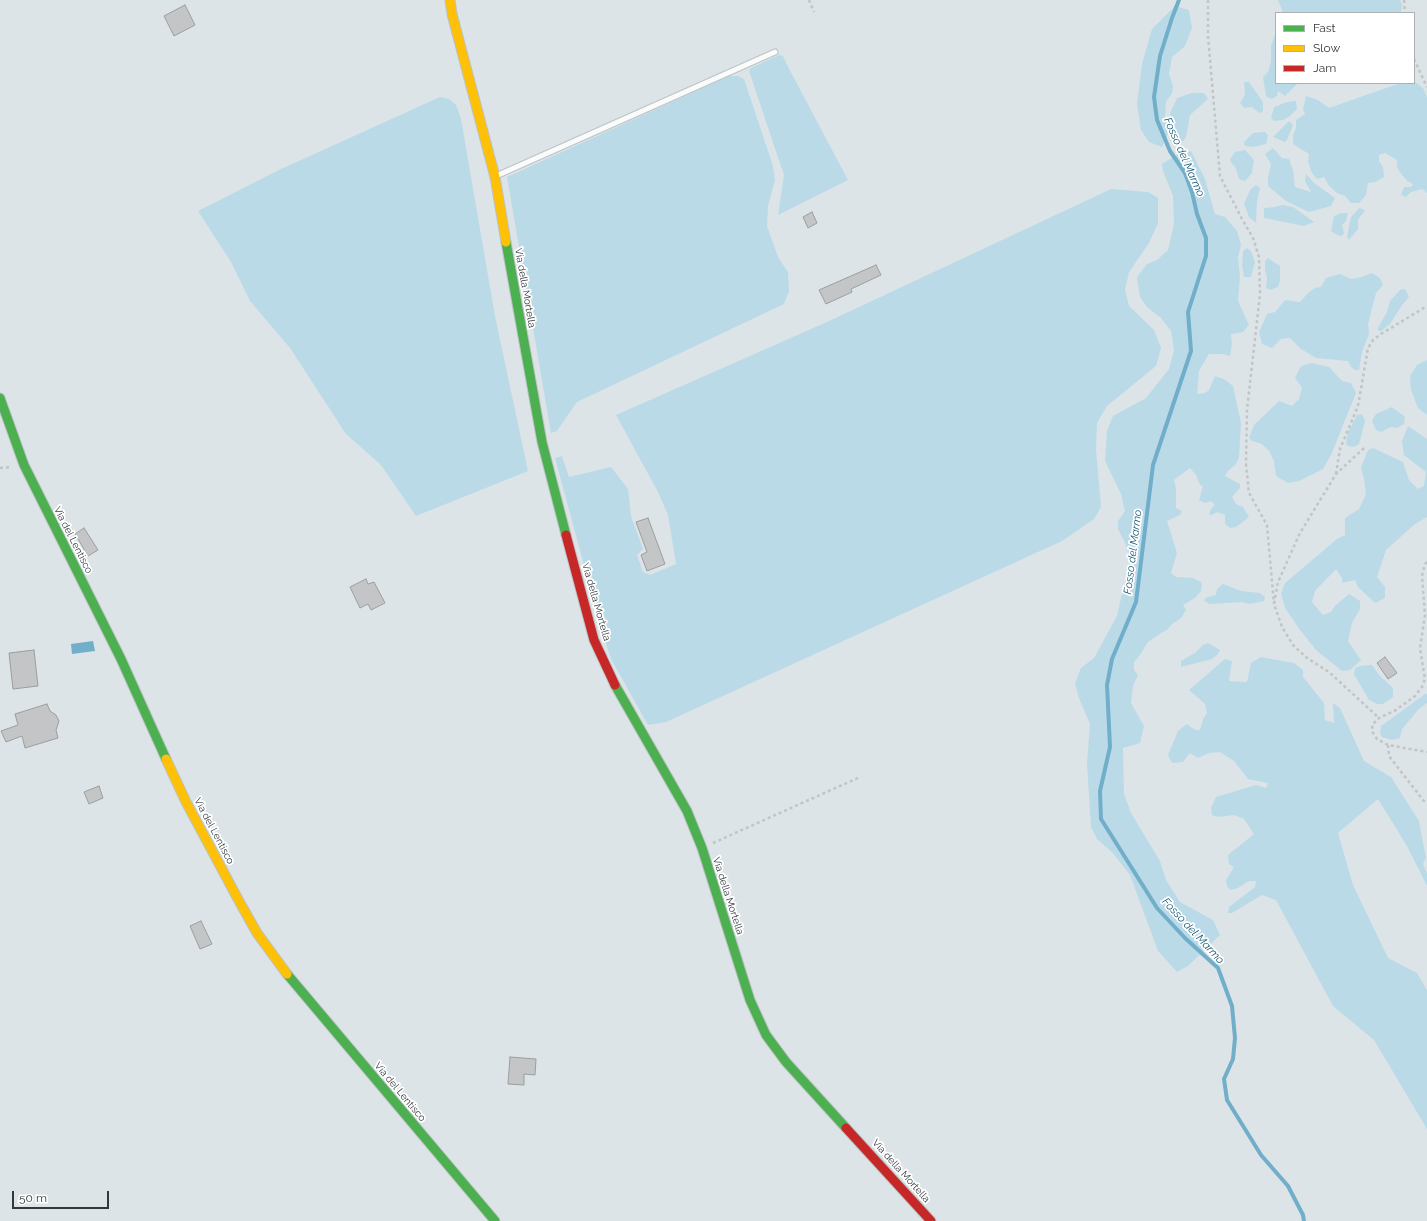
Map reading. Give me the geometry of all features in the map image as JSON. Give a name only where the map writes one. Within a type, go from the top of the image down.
[{"type":"street","name":"Via della Mortella","points":[[450,0],[452,14],[495,177],[542,442],[594,640],[617,689],[687,811],[702,848],[750,1000],[766,1035],[786,1062],[931,1221]]},
{"type":"street","name":"Via del Lentisco","points":[[0,398],[22,460],[34,488],[121,659],[181,790],[254,928],[268,950],[283,969],[495,1221]]},
{"type":"lane","points":[[495,177],[775,52]]},
{"type":"path","points":[[809,0],[814,12]]},
{"type":"path","points":[[1208,0],[1208,36],[1220,176],[1253,238],[1259,257],[1260,294],[1247,410],[1246,464],[1249,493],[1267,524],[1274,604],[1282,627],[1293,645],[1307,658],[1329,672],[1379,718]]},
{"type":"path","points":[[1404,0],[1405,12]]},
{"type":"path","points":[[1415,61],[1427,87]]},
{"type":"path","points":[[1336,474],[1340,449],[1358,406],[1368,348],[1373,340],[1381,334],[1427,306]]},
{"type":"path","points":[[1274,604],[1278,582],[1300,533],[1336,474],[1364,448]]},
{"type":"path","points":[[1427,562],[1425,564],[1422,576],[1425,615],[1420,648],[1425,679],[1422,687],[1414,696],[1396,710],[1379,718],[1372,725],[1373,733],[1377,739],[1388,745],[1427,752]]},
{"type":"path","points":[[1422,687],[1427,688]]},
{"type":"path","points":[[1388,745],[1389,756],[1423,800],[1427,803]]},
{"type":"path","points":[[702,848],[860,777]]},
{"type":"shaded area","points":[[1278,0],[1400,0],[1402,5],[1401,12],[1283,12]]},
{"type":"shaded area","points":[[1175,6],[1189,10],[1192,28],[1185,46],[1172,57],[1169,74],[1173,86],[1172,93],[1166,102],[1165,117],[1168,134],[1162,147],[1149,142],[1141,130],[1137,104],[1142,64],[1152,29]]},
{"type":"shaded area","points":[[1275,34],[1275,84],[1297,84],[1285,96],[1278,91],[1277,96],[1271,99],[1266,96],[1263,77],[1268,72],[1271,61],[1271,46]]},
{"type":"shaded area","points":[[779,55],[783,56],[848,180],[778,215],[784,175],[749,71],[751,68]]},
{"type":"shaded area","points":[[729,76],[738,76],[744,79],[773,166],[775,180],[768,206],[767,226],[778,257],[788,272],[789,291],[784,304],[577,402],[557,431],[551,433],[507,177]]},
{"type":"shaded area","points":[[1244,82],[1249,82],[1263,102],[1263,111],[1261,113],[1252,107],[1244,108],[1240,103],[1245,95]]},
{"type":"shaded area","points":[[1415,82],[1423,88],[1427,97],[1427,193],[1422,189],[1411,192],[1406,197],[1401,195],[1404,187],[1411,187],[1413,184],[1407,181],[1399,171],[1397,160],[1385,153],[1379,155],[1379,161],[1383,167],[1384,177],[1375,182],[1368,183],[1366,195],[1359,203],[1351,203],[1345,196],[1337,193],[1329,186],[1324,177],[1317,179],[1312,173],[1308,162],[1309,154],[1293,144],[1293,135],[1296,128],[1296,120],[1305,114],[1303,109],[1306,96],[1318,100],[1329,108],[1398,84],[1415,84]]},
{"type":"shaded area","points":[[1192,93],[1204,93],[1208,99],[1190,115],[1186,137],[1181,144],[1174,145],[1171,139],[1173,126],[1170,113],[1177,98]]},
{"type":"shaded area","points":[[440,97],[449,99],[456,105],[461,119],[495,316],[528,471],[416,516],[381,465],[346,434],[290,348],[250,301],[231,262],[198,211],[279,170]]},
{"type":"shaded area","points":[[1296,101],[1297,109],[1290,116],[1283,120],[1274,121],[1271,118],[1274,107],[1287,102]]},
{"type":"shaded area","points":[[1289,121],[1293,125],[1285,142],[1273,137]]},
{"type":"shaded area","points":[[1265,132],[1268,135],[1266,144],[1253,147],[1245,146],[1244,142],[1253,133]]},
{"type":"shaded area","points":[[1273,148],[1282,158],[1289,159],[1293,170],[1295,187],[1311,192],[1305,181],[1306,174],[1314,183],[1335,198],[1331,206],[1309,212],[1286,201],[1268,186],[1271,164],[1265,154]]},
{"type":"shaded area","points":[[1245,150],[1254,160],[1252,173],[1245,181],[1239,179],[1235,166],[1232,164],[1230,159],[1235,152]]},
{"type":"shaded area","points":[[1191,151],[1205,179],[1215,214],[1225,217],[1237,231],[1241,245],[1238,257],[1240,277],[1238,301],[1249,325],[1243,332],[1231,334],[1232,344],[1230,356],[1224,354],[1209,354],[1199,371],[1197,394],[1205,393],[1209,390],[1215,376],[1224,379],[1233,386],[1241,423],[1239,458],[1225,476],[1240,484],[1240,488],[1232,497],[1236,504],[1243,507],[1249,517],[1236,527],[1230,528],[1225,524],[1225,515],[1217,512],[1212,515],[1209,514],[1215,505],[1211,501],[1205,503],[1199,500],[1203,486],[1200,485],[1196,475],[1190,468],[1174,480],[1176,488],[1176,508],[1182,511],[1180,515],[1167,521],[1177,553],[1171,573],[1176,577],[1193,578],[1201,582],[1201,591],[1195,598],[1183,605],[1186,610],[1181,618],[1172,624],[1167,630],[1148,642],[1134,662],[1134,670],[1138,675],[1133,686],[1131,703],[1144,726],[1140,743],[1123,748],[1124,794],[1131,813],[1160,861],[1166,880],[1180,902],[1213,920],[1220,935],[1188,966],[1177,972],[1158,951],[1130,875],[1112,852],[1097,839],[1091,827],[1087,763],[1090,724],[1079,698],[1075,683],[1081,668],[1094,658],[1117,616],[1130,562],[1126,545],[1118,529],[1118,521],[1125,511],[1121,494],[1105,461],[1107,431],[1113,416],[1146,398],[1169,369],[1174,350],[1171,331],[1161,318],[1147,307],[1140,297],[1137,277],[1147,264],[1157,260],[1168,250],[1174,224],[1173,196],[1163,171],[1162,164],[1180,153]]},
{"type":"shaded area","points":[[1256,185],[1260,188],[1257,202],[1256,223],[1249,217],[1244,204],[1250,190]]},
{"type":"shaded area","points":[[1111,189],[1148,192],[1158,198],[1158,223],[1149,243],[1129,272],[1125,290],[1129,306],[1154,330],[1161,348],[1156,366],[1107,406],[1097,423],[1096,449],[1101,507],[1094,519],[1062,541],[666,722],[648,725],[611,659],[601,628],[555,458],[562,456],[569,477],[611,467],[628,489],[631,516],[643,549],[637,555],[643,572],[650,575],[676,564],[668,515],[658,492],[616,415],[827,322]]},
{"type":"shaded area","points":[[1283,205],[1293,207],[1314,222],[1304,226],[1264,218],[1264,208]]},
{"type":"shaded area","points":[[1359,208],[1365,210],[1358,220],[1358,229],[1349,240],[1347,236],[1351,217]]},
{"type":"shaded area","points":[[1341,213],[1348,213],[1346,221],[1342,225],[1344,233],[1342,236],[1331,231],[1334,216]]},
{"type":"shaded area","points":[[1247,248],[1251,251],[1255,262],[1251,277],[1244,277],[1242,265],[1243,251]]},
{"type":"shaded area","points":[[1268,258],[1280,266],[1280,281],[1278,287],[1270,290],[1266,288],[1267,278],[1265,261]]},
{"type":"shaded area","points":[[1372,273],[1380,278],[1383,285],[1376,293],[1368,324],[1369,334],[1362,352],[1359,370],[1355,370],[1351,367],[1348,361],[1316,358],[1301,349],[1290,338],[1281,339],[1272,348],[1262,344],[1259,332],[1267,314],[1275,312],[1285,300],[1300,302],[1315,288],[1321,287],[1326,278],[1340,274],[1351,279]]},
{"type":"shaded area","points":[[1405,289],[1409,297],[1390,324],[1381,331],[1378,331],[1378,328],[1387,312],[1390,301],[1400,290]]},
{"type":"shaded area","points":[[1427,360],[1427,415],[1418,408],[1411,390],[1410,376],[1417,365]]},
{"type":"shaded area","points":[[1311,363],[1329,367],[1342,381],[1351,383],[1356,393],[1331,455],[1323,469],[1299,481],[1288,483],[1276,476],[1274,461],[1269,451],[1262,444],[1252,441],[1249,438],[1254,425],[1279,401],[1292,406],[1299,399],[1302,388],[1295,378],[1301,366]]},
{"type":"shaded area","points":[[1392,407],[1405,417],[1404,424],[1397,428],[1391,427],[1381,432],[1376,430],[1372,421],[1376,414]]},
{"type":"shaded area","points":[[1362,414],[1365,421],[1359,444],[1354,447],[1348,446],[1346,444],[1348,432],[1357,415]]},
{"type":"shaded area","points":[[1408,426],[1427,439],[1427,517],[1415,524],[1386,550],[1377,577],[1385,587],[1385,598],[1375,603],[1358,587],[1355,580],[1342,583],[1342,578],[1336,569],[1315,591],[1312,602],[1323,615],[1331,612],[1335,606],[1349,594],[1360,601],[1360,609],[1352,623],[1348,641],[1361,660],[1350,670],[1342,671],[1316,650],[1300,630],[1285,608],[1281,593],[1285,583],[1337,539],[1345,535],[1345,518],[1359,509],[1366,494],[1361,467],[1368,450],[1373,448],[1403,462],[1409,480],[1418,489],[1424,486],[1426,472],[1404,455],[1402,441]]},
{"type":"shaded area","points":[[1223,584],[1241,591],[1260,593],[1265,597],[1264,601],[1249,604],[1242,602],[1209,604],[1204,600],[1207,597],[1216,595],[1217,589]]},
{"type":"shaded area","points":[[1208,643],[1220,650],[1218,654],[1212,659],[1181,667],[1181,661]]},
{"type":"shaded area","points":[[1261,657],[1294,663],[1303,670],[1303,677],[1324,703],[1325,720],[1334,723],[1333,703],[1340,708],[1364,761],[1391,777],[1419,821],[1426,858],[1423,864],[1427,873],[1427,886],[1407,846],[1378,799],[1338,833],[1353,885],[1388,958],[1417,973],[1427,990],[1427,1129],[1374,1040],[1333,1006],[1276,900],[1262,895],[1232,913],[1228,913],[1229,907],[1255,887],[1256,881],[1249,881],[1238,888],[1230,890],[1227,886],[1226,880],[1234,867],[1229,864],[1228,855],[1254,834],[1244,819],[1234,815],[1218,817],[1212,815],[1211,808],[1216,797],[1256,785],[1266,788],[1268,783],[1248,779],[1234,761],[1220,752],[1209,753],[1198,758],[1190,753],[1183,762],[1172,763],[1168,755],[1178,731],[1187,724],[1195,730],[1200,730],[1203,719],[1207,713],[1205,704],[1189,690],[1225,659],[1232,661],[1229,681],[1247,682],[1251,663]]},
{"type":"shaded area","points":[[1372,665],[1379,675],[1393,688],[1393,697],[1383,704],[1377,704],[1369,700],[1354,674],[1355,668]]},
{"type":"shaded area","points":[[1427,694],[1427,703],[1419,709],[1402,729],[1400,738],[1392,740],[1382,737],[1380,733],[1381,726]]},
{"type":"water","points":[[93,641],[95,651],[72,654],[71,644]]},
{"type":"building","points":[[185,5],[195,25],[174,36],[164,16]]},
{"type":"building","points":[[812,212],[817,223],[808,228],[803,217]]},
{"type":"building","points":[[876,265],[881,275],[851,289],[852,292],[826,304],[819,290]]},
{"type":"building","points":[[648,518],[665,564],[647,571],[641,555],[647,552],[636,522]]},
{"type":"building","points":[[84,528],[98,550],[88,556],[75,534]]},
{"type":"building","points":[[366,579],[368,584],[374,582],[385,603],[371,610],[368,604],[360,608],[350,587]]},
{"type":"building","points":[[34,650],[38,686],[13,689],[9,653]]},
{"type":"building","points":[[1385,657],[1397,673],[1388,679],[1377,663]]},
{"type":"building","points":[[47,704],[50,711],[56,715],[59,721],[56,730],[58,738],[25,748],[22,736],[6,742],[1,731],[18,725],[15,714]]},
{"type":"building","points":[[99,786],[103,798],[89,804],[84,792]]},
{"type":"building","points":[[201,921],[212,944],[200,949],[190,926]]},
{"type":"building","points":[[510,1057],[536,1059],[535,1075],[524,1074],[524,1085],[508,1084]]},
{"type":"waterway","name":"Fosso del Marmo","points":[[1179,0],[1160,56],[1154,97],[1157,120],[1170,151],[1185,173],[1192,192],[1197,214],[1206,238],[1206,256],[1188,312],[1191,351],[1153,465],[1136,602],[1112,659],[1107,685],[1110,747],[1100,791],[1101,819],[1157,908],[1185,938],[1218,968],[1232,1006],[1235,1038],[1233,1059],[1224,1079],[1227,1100],[1261,1155],[1288,1186],[1303,1215],[1304,1221]]},
{"type":"traffic: fast","points":[[506,242],[542,442],[566,535]]},
{"type":"traffic: fast","points":[[0,398],[24,465],[121,659],[166,759]]},
{"type":"traffic: fast","points":[[615,685],[687,811],[702,848],[750,1000],[766,1035],[786,1062],[846,1128]]},
{"type":"traffic: fast","points":[[287,974],[495,1221]]},
{"type":"traffic: slow","points":[[450,0],[452,14],[495,177],[506,242]]},
{"type":"traffic: slow","points":[[166,759],[186,802],[257,933],[287,974]]},
{"type":"traffic: jam","points":[[566,535],[594,640],[615,685]]},
{"type":"traffic: jam","points":[[846,1128],[931,1221]]}]
